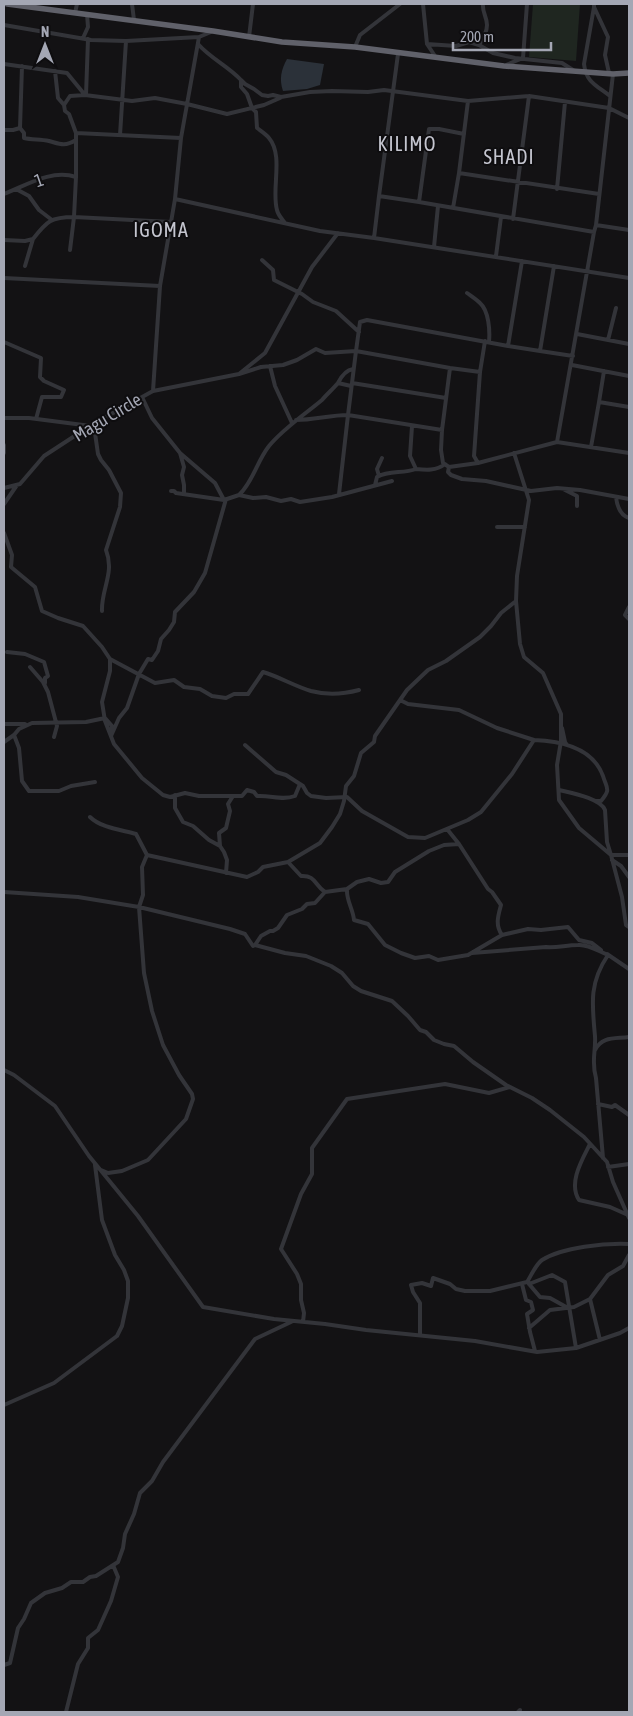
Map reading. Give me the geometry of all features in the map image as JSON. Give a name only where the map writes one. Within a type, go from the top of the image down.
[{"type":"highway","points":[[7,4],[134,20],[282,42],[354,47],[504,66],[611,74],[629,73]]},
{"type":"street","points":[[75,13],[77,4]]},
{"type":"street","points":[[132,4],[134,20]]},
{"type":"street","points":[[249,37],[253,4]]},
{"type":"street","points":[[354,47],[360,34],[400,4]]},
{"type":"street","points":[[423,4],[427,44],[435,57]]},
{"type":"street","points":[[479,45],[488,24],[483,12],[483,4]]},
{"type":"street","points":[[523,58],[526,4]]},
{"type":"street","points":[[594,6],[584,64],[585,72],[587,79],[610,96]]},
{"type":"street","points":[[557,442],[596,225],[609,108],[611,74],[605,56],[608,37],[594,6]]},
{"type":"street","points":[[85,95],[87,14]]},
{"type":"street","points":[[4,25],[86,39],[126,41],[199,37],[213,31]]},
{"type":"street","name":"Magu Circle","points":[[4,488],[20,484],[44,456],[91,426],[153,391],[160,286],[175,199],[181,138],[199,37]]},
{"type":"street","points":[[120,135],[126,41]]},
{"type":"street","points":[[427,44],[456,46],[470,42],[493,53],[515,58],[562,63],[574,71]]},
{"type":"street","points":[[198,44],[207,54],[262,95],[281,97]]},
{"type":"street","points":[[374,238],[398,54]]},
{"type":"street","points":[[504,66],[523,58]]},
{"type":"street","points":[[4,64],[67,73],[85,95]]},
{"type":"street","points":[[22,66],[20,128],[24,132],[24,138],[34,141],[49,141],[56,144],[69,144],[76,140]]},
{"type":"street","points":[[55,71],[58,98],[65,111],[69,114],[76,133],[74,217],[70,250]]},
{"type":"street","points":[[241,80],[241,87],[247,94],[252,108],[256,112],[256,128],[269,138],[273,145],[277,162],[277,212],[285,223]]},
{"type":"street","points":[[64,106],[70,96],[85,95],[132,100],[155,98],[227,114],[264,105],[281,97],[310,92],[332,90],[368,92],[384,90],[468,101],[529,96],[609,108],[629,118]]},
{"type":"street","points":[[513,219],[529,96]]},
{"type":"street","points":[[453,208],[468,101]]},
{"type":"street","points":[[558,189],[565,102]]},
{"type":"street","points":[[4,130],[20,128]]},
{"type":"street","points":[[419,202],[428,130],[464,134]]},
{"type":"street","points":[[76,133],[181,138]]},
{"type":"street","points":[[459,173],[599,194]]},
{"type":"street","name":"1","points":[[4,194],[54,174],[68,174],[76,177]]},
{"type":"street","points":[[16,188],[29,196],[39,210],[52,220]]},
{"type":"street","points":[[379,196],[594,232]]},
{"type":"street","points":[[175,199],[338,234],[496,256],[629,278]]},
{"type":"street","points":[[434,247],[438,206]]},
{"type":"street","points":[[25,266],[33,239],[43,225],[57,217],[171,222]]},
{"type":"street","points":[[496,256],[501,217]]},
{"type":"street","points":[[596,225],[629,230]]},
{"type":"street","points":[[239,374],[265,353],[312,267],[338,234]]},
{"type":"street","points":[[4,240],[25,241],[33,239]]},
{"type":"street","points":[[262,260],[273,270],[274,280],[313,302],[336,311],[358,332]]},
{"type":"street","points":[[508,346],[522,261]]},
{"type":"street","points":[[540,351],[554,266]]},
{"type":"street","points":[[4,278],[160,286]]},
{"type":"street","points":[[467,293],[481,304],[484,309],[490,332],[480,372],[474,456],[478,463]]},
{"type":"street","points":[[608,340],[616,308]]},
{"type":"street","points":[[340,494],[351,385],[360,322],[367,320],[573,356]]},
{"type":"street","points":[[577,334],[629,344]]},
{"type":"street","points":[[4,342],[41,358],[40,377],[44,381],[64,390],[61,397],[42,397],[36,419]]},
{"type":"street","points":[[153,391],[239,374],[261,366],[283,365],[316,349],[326,353],[356,351],[480,372]]},
{"type":"street","points":[[572,365],[629,376]]},
{"type":"street","points":[[270,366],[275,386],[294,422]]},
{"type":"street","points":[[450,368],[441,450],[443,463],[447,466],[448,472],[451,475],[462,479],[486,481],[526,490],[580,490],[629,499]]},
{"type":"street","points":[[171,491],[225,500],[239,495],[245,490],[266,450],[294,422],[321,400],[338,383],[348,369],[353,369]]},
{"type":"street","points":[[591,447],[604,372]]},
{"type":"street","points":[[338,383],[446,398]]},
{"type":"street","points":[[111,736],[119,718],[127,708],[139,674],[148,659],[152,660],[155,658],[161,639],[174,622],[176,612],[194,592],[205,573],[225,500],[215,483],[180,452],[152,418],[142,397]]},
{"type":"street","points":[[599,402],[629,407]]},
{"type":"street","points":[[294,422],[311,420],[317,417],[348,415],[442,430]]},
{"type":"street","points":[[4,418],[36,419],[91,426],[95,433],[100,460],[109,470],[121,493],[116,523],[106,550],[109,559],[109,581],[102,599],[102,611]]},
{"type":"street","points":[[412,426],[410,456],[416,469]]},
{"type":"street","points":[[379,476],[384,473],[478,463],[557,442],[629,453],[629,449]]},
{"type":"street","points":[[4,445],[4,453]]},
{"type":"street","points":[[180,452],[184,467],[182,475],[184,494]]},
{"type":"street","points":[[514,453],[529,500],[517,576],[516,601],[519,636],[524,657],[543,672],[561,714],[565,742],[568,745]]},
{"type":"street","points":[[376,485],[379,476],[377,469],[382,458]]},
{"type":"street","points":[[239,495],[253,498],[266,497],[281,501],[290,499],[300,502],[332,497],[392,481]]},
{"type":"street","points":[[4,504],[17,484]]},
{"type":"street","points":[[563,489],[577,496],[577,506]]},
{"type":"street","points":[[616,497],[622,514],[629,518]]},
{"type":"street","points":[[497,528],[525,527]]},
{"type":"street","points":[[4,533],[12,556],[11,567],[35,587],[42,611],[83,626],[110,659],[155,683],[174,680],[184,687],[200,689],[212,696],[226,698],[234,694],[248,694],[263,672],[284,678],[310,690],[350,692],[359,690]]},
{"type":"street","points":[[90,817],[98,823],[136,834],[147,855],[226,873],[247,877],[258,872],[263,867],[288,862],[320,842],[336,821],[346,786],[354,776],[361,753],[374,742],[375,736],[406,690],[428,670],[446,661],[480,637],[492,626],[501,613],[516,601]]},
{"type":"street","points":[[629,608],[625,615],[629,619]]},
{"type":"street","points":[[6,652],[25,654],[44,662],[48,676],[45,678],[45,683],[43,682]]},
{"type":"street","points":[[110,659],[110,671],[102,702],[105,718],[114,744],[142,778],[163,795],[170,797],[185,793],[199,796],[242,796],[247,790],[254,792],[257,796],[267,795],[279,799],[295,796],[300,784]]},
{"type":"street","points":[[30,667],[43,682],[48,692],[57,728],[54,737]]},
{"type":"street","points":[[400,700],[408,704],[459,710],[497,728],[534,740],[560,742],[589,755],[602,770],[608,786],[607,793],[601,801],[595,801]]},
{"type":"street","points":[[4,724],[86,722],[105,718]]},
{"type":"street","points":[[4,742],[19,729],[30,724]]},
{"type":"street","points":[[562,726],[557,765],[559,800],[579,828],[621,866],[629,878]]},
{"type":"street","points":[[14,735],[18,748],[22,781],[29,791],[59,791],[71,786],[95,782]]},
{"type":"street","points":[[245,745],[276,772],[303,786],[311,796],[326,798],[347,797],[362,811],[408,837],[425,838],[468,820],[481,812],[512,774],[534,740]]},
{"type":"street","points":[[559,790],[603,805],[607,842],[622,897],[626,925],[629,927]]},
{"type":"street","points":[[175,796],[175,808],[183,822],[193,826],[208,840],[220,846]]},
{"type":"street","points":[[226,873],[227,860],[220,846],[219,833],[226,828],[230,811],[228,804],[233,796]]},
{"type":"street","points":[[447,829],[501,905],[497,916],[499,930],[502,935]]},
{"type":"street","points":[[288,862],[301,876],[309,875],[312,877],[320,889],[325,892],[347,889],[357,882],[369,879],[381,883],[388,882],[395,872],[416,858],[444,845],[459,844]]},
{"type":"street","points":[[99,1168],[108,1173],[122,1171],[148,1160],[186,1119],[193,1099],[192,1094],[165,1050],[152,1011],[144,973],[139,907],[143,895],[142,867],[147,855]]},
{"type":"street","points":[[611,858],[629,855]]},
{"type":"street","points":[[347,889],[346,896],[353,911],[354,920],[368,924],[385,945],[415,958],[429,956],[438,960],[472,953],[577,945],[584,945],[608,955]]},
{"type":"street","points":[[4,892],[78,897],[139,907],[230,929],[245,934],[252,946],[255,945],[306,956],[331,966],[342,973],[353,986],[361,991],[392,1002],[420,1030],[426,1032],[434,1040],[454,1046],[473,1062],[510,1087],[550,1110],[590,1144],[603,1158],[629,1216]]},
{"type":"street","points":[[255,945],[261,936],[270,930],[273,931],[278,928],[287,915],[302,909],[307,904],[315,903],[325,892]]},
{"type":"street","points":[[472,953],[502,935],[528,929],[541,930],[568,927],[580,940],[592,943],[629,969]]},
{"type":"street","points":[[603,1158],[596,1078],[593,1066],[595,1036],[592,1012],[596,973],[608,955]]},
{"type":"street","points":[[594,1052],[599,1043],[604,1040],[629,1037]]},
{"type":"street","points":[[4,1070],[14,1075],[55,1106],[99,1168],[138,1216],[203,1307],[294,1321],[475,1341],[535,1351],[560,1351],[576,1348],[629,1328]]},
{"type":"street","points":[[303,1322],[301,1284],[281,1249],[301,1194],[312,1174],[312,1148],[347,1099],[445,1084],[489,1093],[510,1087]]},
{"type":"street","points":[[598,1104],[612,1107],[615,1105],[629,1115]]},
{"type":"street","points":[[590,1144],[577,1171],[575,1194],[579,1200],[610,1207],[629,1216]]},
{"type":"street","points":[[4,1406],[54,1383],[117,1336],[122,1326],[128,1298],[128,1281],[115,1255],[102,1220],[96,1166],[93,1160]]},
{"type":"street","points":[[608,1167],[629,1164]]},
{"type":"street","points":[[528,1282],[541,1261],[556,1254],[602,1244],[629,1244]]},
{"type":"street","points":[[529,1328],[550,1310],[574,1307],[590,1299],[608,1275],[623,1266],[629,1254]]},
{"type":"street","points":[[420,1335],[420,1303],[411,1285],[422,1283],[431,1286],[433,1278],[450,1284],[456,1289],[490,1291],[522,1284],[552,1274],[565,1282],[576,1348]]},
{"type":"street","points":[[528,1282],[540,1297],[550,1298],[568,1308]]},
{"type":"street","points":[[522,1284],[526,1300],[531,1302],[532,1310],[527,1314],[535,1351]]},
{"type":"street","points":[[590,1299],[600,1340]]},
{"type":"street","points":[[4,1665],[10,1663],[18,1628],[31,1603],[45,1593],[62,1588],[71,1582],[83,1582],[90,1576],[96,1576],[118,1562],[125,1534],[134,1514],[140,1493],[152,1481],[162,1462],[255,1339],[294,1321]]},
{"type":"street","points":[[66,1712],[78,1664],[88,1648],[88,1638],[98,1630],[111,1601],[118,1577],[113,1565]]},
{"type":"shaded area","points":[[533,4],[580,4],[576,61],[529,57]]},
{"type":"shaded area","points":[[287,59],[324,64],[320,85],[307,89],[283,91],[281,75]]},
{"type":"district","name":"KILIMO","points":[[407,143]]},
{"type":"district","name":"SHADI","points":[[509,156]]},
{"type":"district","name":"IGOMA","points":[[161,229]]}]
